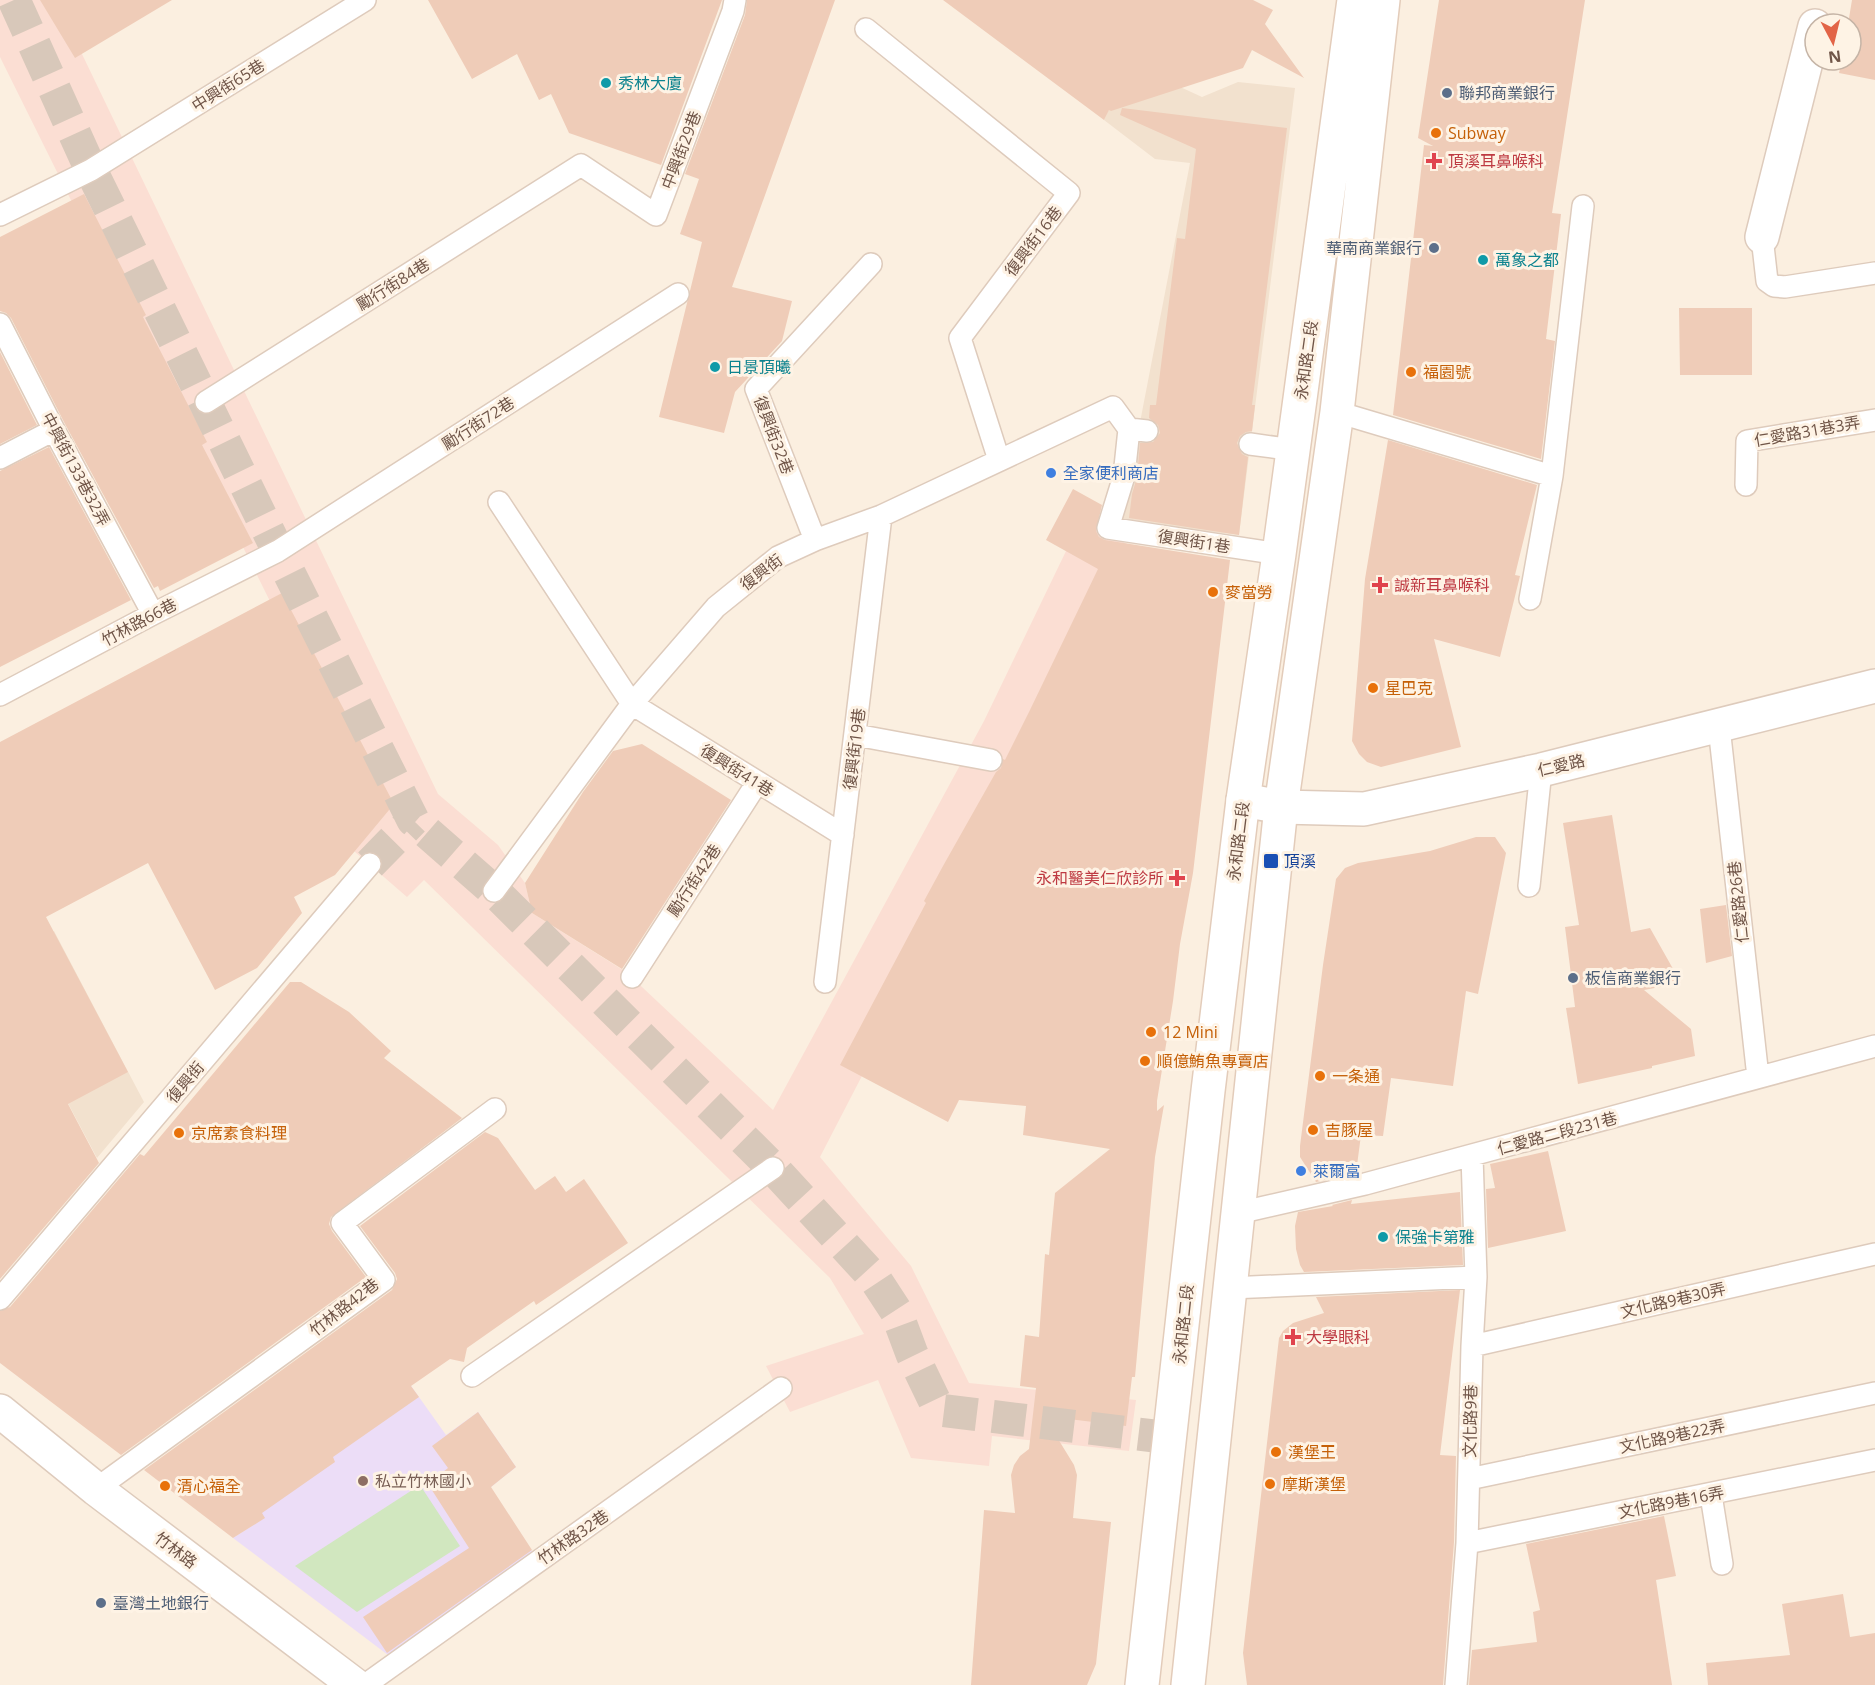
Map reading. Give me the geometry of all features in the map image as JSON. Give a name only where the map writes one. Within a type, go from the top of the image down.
[{"type":"main road","name":"永和路二段","points":[[1142,1685],[1243,800],[1294,450],[1354,0]]},
{"type":"main road","points":[[1188,1685],[1281,807],[1337,412],[1383,0]]},
{"type":"main road","points":[[1762,237],[1803,72]]},
{"type":"main road","name":"仁愛路","points":[[1243,800],[1281,807],[1364,809],[1541,770],[1875,686]]},
{"type":"main road","name":"竹林路","points":[[0,1412],[96,1489],[355,1685]]},
{"type":"lane","name":"中興街65巷","points":[[0,215],[92,170],[365,0]]},
{"type":"lane","name":"中興街29巷","points":[[581,165],[656,215],[733,11],[735,0]]},
{"type":"lane","name":"復興街16巷","points":[[866,29],[1069,193],[960,338],[999,460]]},
{"type":"lane","name":"勵行街84巷","points":[[206,402],[581,165]]},
{"type":"lane","points":[[1530,599],[1552,476],[1583,206]]},
{"type":"lane","points":[[1762,237],[1767,281],[1774,286],[1785,287],[1875,273]]},
{"type":"lane","name":"復興街32巷","points":[[815,540],[756,389],[872,264]]},
{"type":"lane","name":"勵行街72巷","points":[[278,551],[678,294]]},
{"type":"lane","name":"中興街133巷32弄","points":[[0,324],[153,614]]},
{"type":"lane","name":"復興街","points":[[494,891],[632,704],[716,607],[778,556],[881,516],[1113,407],[1138,430],[1108,528]]},
{"type":"lane","points":[[1337,412],[1552,476]]},
{"type":"lane","name":"仁愛路31巷3弄","points":[[1746,485],[1746,441],[1875,420]]},
{"type":"lane","points":[[0,458],[54,430]]},
{"type":"lane","points":[[1250,444],[1294,450]]},
{"type":"lane","points":[[499,502],[632,704]]},
{"type":"lane","name":"復興街19巷","points":[[825,982],[881,516]]},
{"type":"lane","name":"復興街1巷","points":[[1108,528],[1279,554]]},
{"type":"lane","name":"竹林路66巷","points":[[0,695],[278,551]]},
{"type":"lane","name":"復興街41巷","points":[[632,704],[843,835]]},
{"type":"lane","name":"仁愛路26巷","points":[[1719,727],[1758,1077]]},
{"type":"lane","points":[[856,735],[991,760]]},
{"type":"lane","points":[[1528,886],[1541,770]]},
{"type":"lane","name":"勵行街42巷","points":[[632,977],[757,783]]},
{"type":"lane","name":"復興街","points":[[0,1299],[370,864]]},
{"type":"lane","name":"仁愛路二段231巷","points":[[1238,1213],[1365,1184],[1472,1156],[1875,1046]]},
{"type":"lane","name":"竹林路42巷","points":[[96,1489],[384,1280],[342,1223],[495,1110]]},
{"type":"lane","name":"文化路9巷","points":[[1456,1685],[1467,1543],[1476,1277],[1472,1156]]},
{"type":"lane","points":[[472,1376],[773,1168]]},
{"type":"lane","name":"文化路9巷30弄","points":[[1472,1346],[1875,1254]]},
{"type":"lane","points":[[1230,1288],[1476,1277]]},
{"type":"lane","name":"竹林路32巷","points":[[364,1685],[781,1389]]},
{"type":"lane","name":"文化路9巷22弄","points":[[1469,1479],[1875,1393]]},
{"type":"lane","name":"文化路9巷16弄","points":[[1467,1543],[1875,1460]]},
{"type":"lane","points":[[1711,1495],[1722,1564]]},
{"type":"shaded area","points":[[0,0],[56,0],[438,794],[498,845],[525,883],[532,913],[626,972],[773,1110],[984,721],[1081,520],[1135,548],[820,1157],[911,1266],[969,1383],[1136,1400],[1129,1451],[992,1436],[989,1466],[911,1458],[878,1380],[790,1412],[766,1366],[864,1334],[830,1278],[424,880],[407,897],[332,832],[370,803],[0,57]]},
{"type":"shaded area","points":[[1130,64],[1202,97],[1238,82],[1295,88],[1239,535],[1121,521],[1190,163],[1155,159],[1104,120]]},
{"type":"shaded area","points":[[54,931],[144,1102],[97,1158],[0,975],[0,962]]},
{"type":"shaded area","name":"私立竹林國小","points":[[409,1383],[446,1435],[478,1412],[516,1467],[486,1491],[519,1531],[537,1559],[388,1655],[233,1538],[264,1518],[261,1513]]},
{"type":"green space","points":[[420,1485],[460,1546],[357,1612],[295,1566]]},
{"type":"building","points":[[40,0],[172,0],[75,58]]},
{"type":"building","name":"秀林大廈","points":[[428,0],[722,0],[661,165],[569,133],[551,94],[539,100],[517,54],[472,79]]},
{"type":"building","points":[[747,0],[835,0],[732,287],[792,301],[782,341],[735,392],[724,433],[659,417],[702,242],[680,234],[699,179],[685,174],[745,15]]},
{"type":"building","points":[[943,0],[1253,0],[1273,10],[1265,24],[1304,78],[1252,50],[1243,68],[1109,110],[1104,120]]},
{"type":"building","points":[[1439,0],[1585,0],[1552,213],[1561,214],[1546,339],[1555,341],[1541,459],[1393,415],[1424,145],[1433,146],[1418,138]]},
{"type":"building","points":[[1852,0],[1875,0],[1875,80],[1839,73],[1863,72],[1863,12],[1850,12]]},
{"type":"building","points":[[1122,108],[1287,128],[1252,405],[1255,405],[1252,431],[1240,436],[1237,443],[1242,454],[1248,457],[1239,535],[1129,518],[1137,477],[1140,443],[1153,442],[1160,433],[1158,425],[1149,418],[1150,405],[1156,405],[1177,238],[1185,239],[1196,149],[1120,115]]},
{"type":"building","points":[[84,194],[207,442],[202,445],[253,543],[160,591],[158,586],[154,588],[65,424],[11,318],[0,311],[0,237]]},
{"type":"building","points":[[1679,308],[1752,308],[1752,375],[1680,375]]},
{"type":"building","points":[[0,352],[37,425],[0,444]]},
{"type":"building","points":[[1388,440],[1537,485],[1515,575],[1520,576],[1500,657],[1434,639],[1461,747],[1381,767],[1367,762],[1359,754],[1352,741],[1365,579]]},
{"type":"building","points":[[49,447],[131,600],[0,667],[0,471]]},
{"type":"building","points":[[1073,489],[1102,505],[1096,531],[1099,537],[1105,540],[1230,560],[1193,873],[1157,1101],[1157,1111],[1164,1105],[1155,1157],[1135,1377],[1132,1377],[1126,1426],[1044,1416],[1074,1465],[1077,1475],[1073,1518],[1111,1522],[1096,1664],[1087,1685],[971,1685],[984,1510],[1015,1513],[1011,1475],[1020,1456],[1029,1449],[1036,1388],[1020,1386],[1025,1335],[1039,1337],[1045,1254],[1049,1255],[1055,1193],[1110,1149],[1023,1135],[1026,1106],[959,1100],[948,1122],[840,1065],[926,903],[924,901],[996,772],[1001,768],[1003,759],[1005,760],[1029,712],[1098,569],[1046,540]]},
{"type":"building","points":[[282,593],[394,804],[335,875],[294,897],[302,913],[257,968],[215,990],[148,863],[46,917],[128,1072],[68,1104],[99,1163],[0,1279],[0,742]]},
{"type":"building","points":[[642,744],[731,800],[622,969],[532,913],[525,883],[583,792],[613,751]]},
{"type":"building","points":[[1612,815],[1631,932],[1650,928],[1681,983],[1644,990],[1691,1029],[1695,1056],[1578,1084],[1566,1008],[1575,1007],[1565,927],[1579,925],[1563,823]]},
{"type":"building","points":[[1476,837],[1495,837],[1506,853],[1478,994],[1466,991],[1453,1086],[1391,1078],[1383,1136],[1361,1135],[1356,1173],[1316,1182],[1300,1157],[1300,1146],[1336,879],[1345,868],[1358,863],[1430,851]]},
{"type":"building","points":[[1726,905],[1732,956],[1706,963],[1700,909]]},
{"type":"building","points":[[290,982],[301,982],[349,1012],[391,1051],[384,1058],[462,1118],[331,1217],[329,1224],[332,1231],[366,1277],[121,1455],[0,1363],[0,1311],[10,1307],[140,1154],[144,1156]]},
{"type":"building","points":[[485,1132],[498,1138],[535,1190],[555,1176],[566,1192],[584,1179],[628,1243],[536,1305],[534,1301],[467,1348],[464,1362],[450,1359],[411,1386],[419,1397],[333,1457],[335,1462],[262,1513],[265,1518],[233,1538],[144,1470],[392,1290],[397,1279],[395,1273],[360,1226]]},
{"type":"building","points":[[1548,1151],[1566,1231],[1488,1248],[1486,1189],[1495,1188],[1490,1164]]},
{"type":"building","name":"保強卡第雅","points":[[1460,1192],[1463,1265],[1304,1272],[1300,1265],[1296,1249],[1295,1226],[1298,1212],[1352,1200],[1351,1204]]},
{"type":"building","points":[[1460,1290],[1440,1455],[1456,1456],[1454,1542],[1443,1685],[1247,1685],[1243,1653],[1279,1338],[1283,1331],[1293,1323],[1324,1313],[1316,1297]]},
{"type":"building","points":[[478,1412],[516,1467],[491,1487],[532,1550],[387,1653],[363,1617],[469,1548],[428,1484],[448,1468],[432,1446]]},
{"type":"building","points":[[1664,1516],[1676,1576],[1656,1580],[1672,1685],[1469,1685],[1472,1650],[1537,1642],[1533,1612],[1540,1610],[1526,1544]]},
{"type":"building","points":[[1843,1594],[1850,1637],[1875,1633],[1875,1685],[1708,1685],[1706,1663],[1790,1655],[1782,1604]]},
{"type":"tunnel","points":[[14,0],[91,170],[413,820],[494,891],[773,1168],[875,1279],[896,1311],[912,1354],[939,1410],[1171,1438]]},
{"type":"tunnel","points":[[370,864],[413,820]]},
{"type":"place","name":"秀林大廈","points":[[606,83]]},
{"type":"place","name":"聯邦商業銀行","points":[[1447,93]]},
{"type":"place","name":"Subway","points":[[1436,133]]},
{"type":"place","name":"頂溪耳鼻喉科","points":[[1434,161]]},
{"type":"place","name":"華南商業銀行","points":[[1434,248]]},
{"type":"place","name":"萬象之都","points":[[1483,260]]},
{"type":"place","name":"日景頂曦","points":[[715,367]]},
{"type":"place","name":"福園號","points":[[1411,372]]},
{"type":"place","name":"全家便利商店","points":[[1051,473]]},
{"type":"place","name":"誠新耳鼻喉科","points":[[1380,585]]},
{"type":"place","name":"麥當勞","points":[[1213,592]]},
{"type":"place","name":"星巴克","points":[[1373,688]]},
{"type":"place","name":"頂溪","points":[[1271,861]]},
{"type":"place","name":"永和醫美仁欣診所","points":[[1177,878]]},
{"type":"place","name":"板信商業銀行","points":[[1573,978]]},
{"type":"place","name":"12 Mini","points":[[1151,1032]]},
{"type":"place","name":"順億鮪魚專賣店","points":[[1145,1061]]},
{"type":"place","name":"一条通","points":[[1320,1076]]},
{"type":"place","name":"吉豚屋","points":[[1313,1130]]},
{"type":"place","name":"京席素食料理","points":[[179,1133]]},
{"type":"place","name":"萊爾富","points":[[1301,1171]]},
{"type":"place","name":"保強卡第雅","points":[[1383,1237]]},
{"type":"place","name":"大學眼科","points":[[1293,1337]]},
{"type":"place","name":"漢堡王","points":[[1276,1452]]},
{"type":"place","name":"私立竹林國小","points":[[363,1481]]},
{"type":"place","name":"摩斯漢堡","points":[[1270,1484]]},
{"type":"place","name":"清心福全","points":[[165,1486]]},
{"type":"place","name":"臺灣土地銀行","points":[[101,1603]]}]
